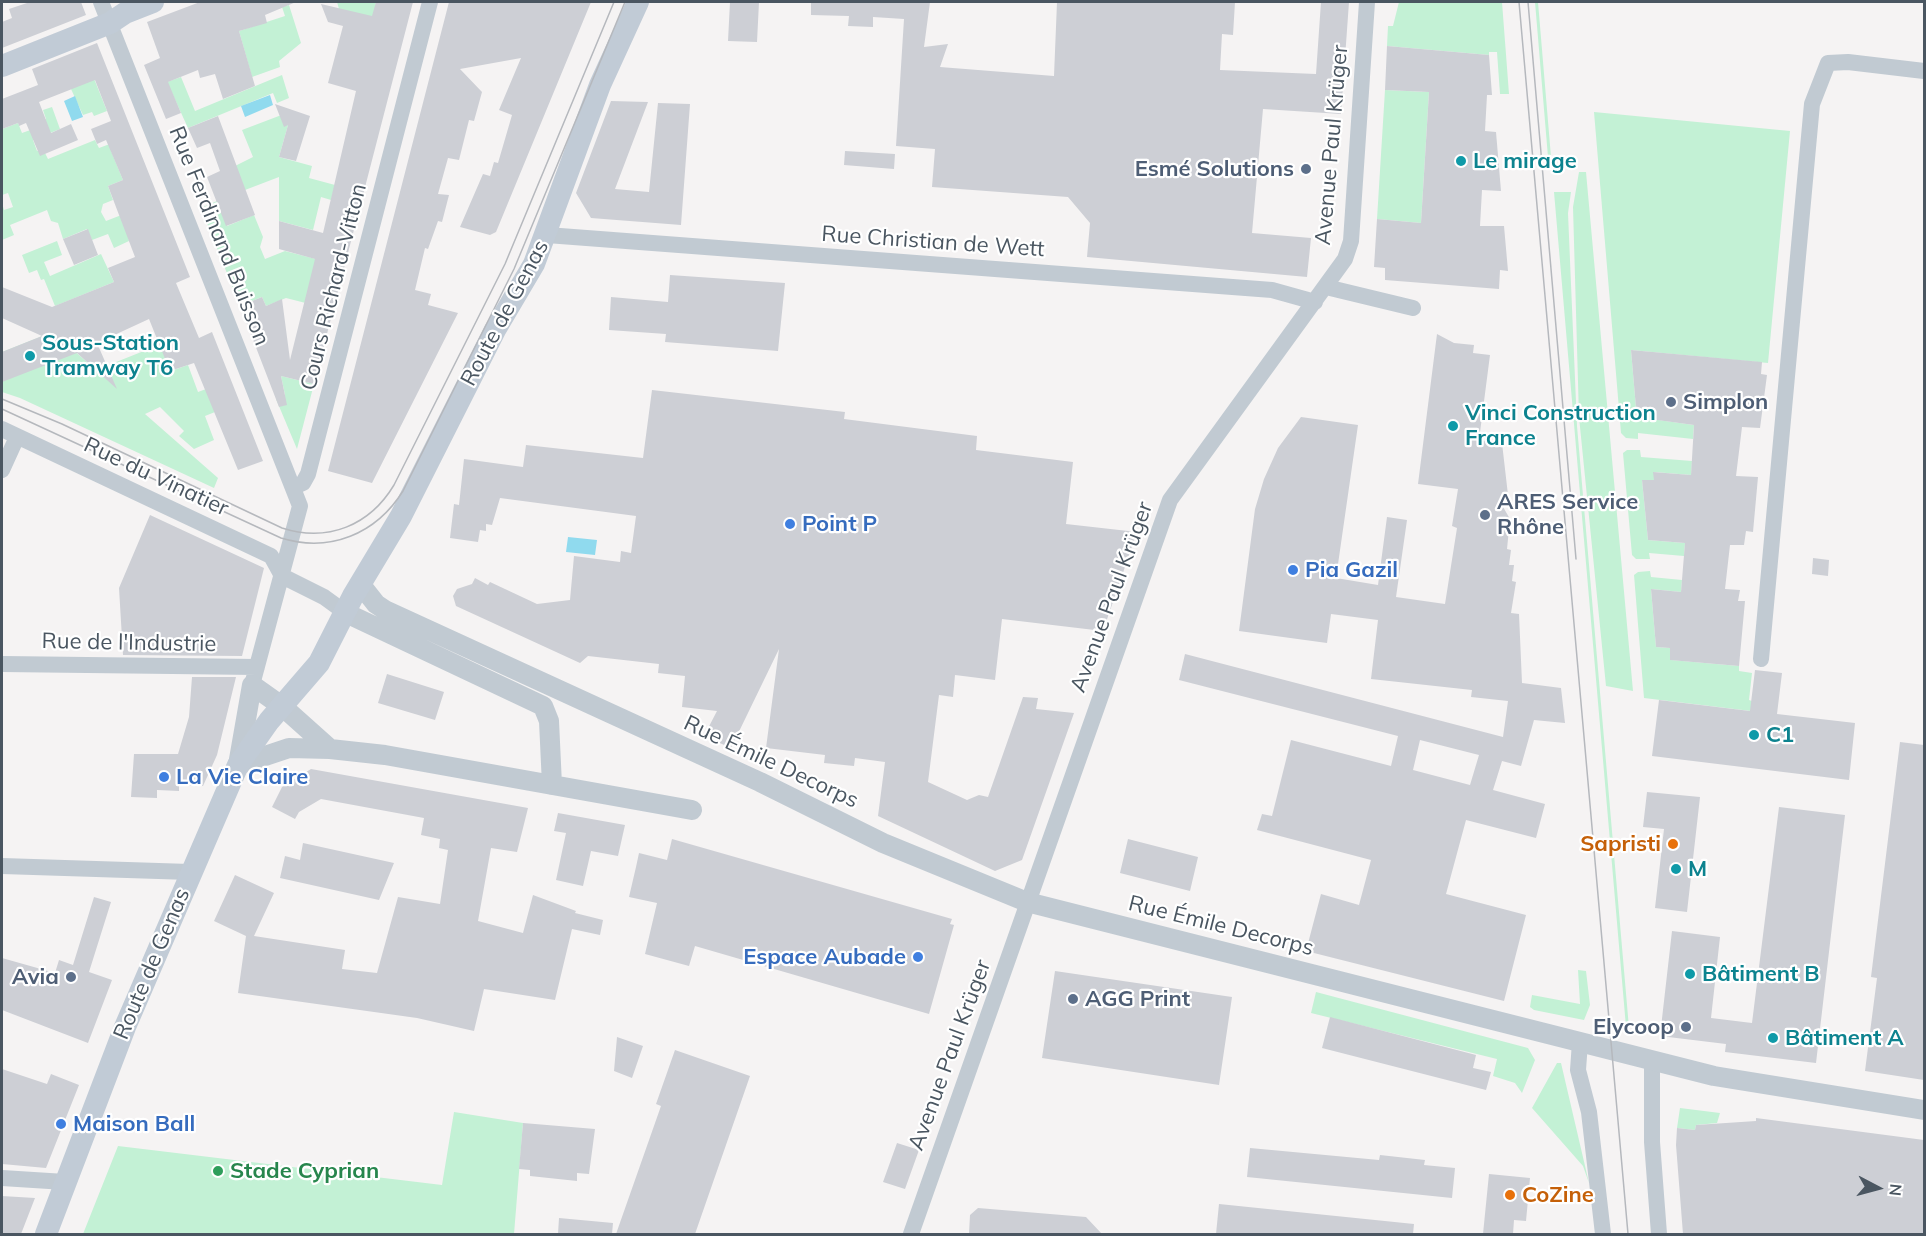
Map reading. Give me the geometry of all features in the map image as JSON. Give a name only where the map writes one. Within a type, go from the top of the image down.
[{"type":"main road","points":[[2,66],[110,23],[124,13],[153,2]]},
{"type":"main road","name":"Route de Genas","points":[[46,1234],[125,1027],[238,765],[269,721],[319,663],[401,516],[495,330],[534,264],[547,234],[600,84],[638,2]]},
{"type":"street","name":"Rue Ferdinand Buisson","points":[[101,2],[294,487]]},
{"type":"street","name":"Cours Richard-Vitton","points":[[294,487],[303,483],[308,474],[430,2]]},
{"type":"street","name":"Avenue Paul Krüger","points":[[910,1234],[1170,500],[1345,259],[1351,241],[1366,2]]},
{"type":"street","points":[[1761,659],[1812,104],[1828,63],[1848,62],[1924,71]]},
{"type":"street","name":"Rue Christian de Wett","points":[[547,234],[1272,290],[1315,302]]},
{"type":"street","points":[[1326,287],[1413,308]]},
{"type":"street","name":"Rue du Vinatier","points":[[2,429],[271,556],[282,576]]},
{"type":"street","points":[[2,470],[17,437]]},
{"type":"street","points":[[294,487],[300,506],[255,676],[238,765],[289,748],[330,749],[385,755],[692,810]]},
{"type":"street","points":[[282,576],[324,597],[346,613],[531,699],[547,712],[552,785]]},
{"type":"street","name":"Rue Émile Decorps","points":[[361,585],[376,604],[385,610],[760,782],[883,843],[1027,902],[1714,1076],[1924,1110]]},
{"type":"street","name":"Rue de l'Industrie","points":[[2,664],[255,676]]},
{"type":"street","points":[[255,676],[283,707],[330,749]]},
{"type":"street","points":[[531,699],[542,682]]},
{"type":"street","points":[[528,781],[538,768],[549,727]]},
{"type":"street","points":[[2,866],[190,872]]},
{"type":"street","points":[[1580,1042],[1578,1070],[1589,1112],[1603,1234]]},
{"type":"street","points":[[1652,1060],[1652,1142],[1659,1234]]},
{"type":"street","points":[[2,1178],[65,1182]]},
{"type":"green space","points":[[337,2],[376,2],[372,33],[339,9]]},
{"type":"green space","points":[[1399,2],[1502,2],[1509,94],[1500,94],[1497,52],[1489,52],[1489,55],[1387,46],[1388,26],[1393,26]]},
{"type":"green space","points":[[1535,2],[1538,2],[1551,157],[1548,157]]},
{"type":"green space","points":[[289,5],[301,43],[279,61],[280,67],[252,77],[239,31],[285,16],[282,7]]},
{"type":"green space","points":[[89,66],[107,111],[94,116],[92,112],[83,115],[71,89]]},
{"type":"green space","points":[[282,75],[289,98],[277,103],[273,93],[188,128],[167,82],[181,77],[195,111]]},
{"type":"green space","points":[[1385,90],[1429,92],[1421,223],[1377,219]]},
{"type":"green space","points":[[52,107],[60,129],[33,140],[37,151],[43,149],[48,159],[95,140],[99,148],[115,142],[111,151],[123,180],[108,186],[113,200],[103,204],[101,212],[106,221],[124,214],[129,241],[114,248],[108,234],[92,240],[87,229],[63,239],[58,223],[51,221],[47,210],[10,225],[14,235],[2,240],[2,203],[4,210],[13,207],[8,193],[2,195],[2,129],[18,123],[22,133],[36,128],[35,123],[46,119],[43,110]]},
{"type":"green space","points":[[292,111],[279,157],[312,166],[309,178],[335,185],[331,200],[321,197],[313,230],[279,221],[279,177],[245,190],[235,166],[253,157],[242,130]]},
{"type":"green space","points":[[1594,112],[1790,131],[1768,363],[1631,350],[1636,408],[1650,409],[1651,419],[1694,425],[1693,439],[1638,433],[1638,439],[1626,438],[1621,433]]},
{"type":"green space","points":[[1579,172],[1586,172],[1633,691],[1606,686],[1579,417],[1573,207]]},
{"type":"green space","points":[[1554,192],[1571,192],[1568,213],[1577,426],[1629,1028],[1626,1027]]},
{"type":"green space","points":[[217,201],[227,226],[254,215],[263,237],[260,247],[265,259],[285,251],[316,259],[333,310],[286,298],[266,306],[262,297],[240,306],[201,208]]},
{"type":"green space","points":[[57,241],[62,255],[44,262],[50,276],[101,254],[114,282],[55,306],[44,279],[41,280],[37,270],[29,273],[22,255]]},
{"type":"green space","points":[[50,333],[62,340],[96,370],[169,341],[176,360],[166,365],[168,372],[188,365],[198,392],[206,389],[215,412],[205,416],[214,440],[194,449],[179,436],[184,431],[160,407],[145,414],[218,478],[214,488],[20,398],[2,392],[2,352]]},
{"type":"green space","points":[[281,376],[314,384],[297,449],[276,399],[285,395]]},
{"type":"green space","points":[[1627,450],[1640,450],[1641,457],[1692,461],[1691,475],[1654,472],[1654,480],[1642,480],[1648,540],[1685,543],[1684,556],[1649,553],[1650,559],[1636,559],[1632,555],[1623,453]]},
{"type":"green space","points":[[1650,571],[1651,577],[1682,580],[1681,592],[1651,589],[1656,647],[1670,648],[1671,660],[1739,666],[1739,671],[1752,673],[1749,700],[1752,701],[1751,711],[1644,698],[1634,575],[1638,572]]},
{"type":"green space","points":[[1578,970],[1586,971],[1590,1005],[1584,1020],[1534,1010],[1530,1007],[1532,995],[1580,1004]]},
{"type":"green space","points":[[1316,992],[1528,1048],[1535,1060],[1522,1093],[1515,1083],[1493,1076],[1497,1059],[1311,1013]]},
{"type":"green space","points":[[1557,1063],[1561,1063],[1589,1183],[1583,1166],[1532,1108]]},
{"type":"green space","points":[[1680,1108],[1720,1113],[1717,1123],[1696,1125],[1695,1130],[1677,1128]]},
{"type":"green space","name":"Stade Cyprian","points":[[454,1112],[523,1123],[514,1234],[83,1234],[118,1146],[442,1185]]},
{"type":"water","points":[[270,95],[273,105],[245,117],[241,106]]},
{"type":"water","points":[[75,96],[83,117],[72,121],[64,101]]},
{"type":"water","points":[[568,537],[597,540],[595,555],[566,552]]},
{"type":"building","points":[[30,2],[81,2],[86,15],[2,48],[2,22],[12,18],[9,9]]},
{"type":"building","points":[[200,2],[296,2],[265,15],[267,23],[239,31],[255,86],[223,99],[215,74],[200,78],[198,70],[168,82],[181,113],[166,119],[144,65],[160,58],[147,22]]},
{"type":"building","points":[[376,2],[413,2],[314,384],[281,376],[287,405],[279,407],[240,306],[262,297],[266,306],[282,299],[290,360],[315,259],[279,249],[279,221],[323,233],[356,91],[328,83],[343,26],[328,22],[321,4],[372,16]]},
{"type":"building","points":[[449,2],[591,2],[496,232],[490,235],[460,227],[483,174],[490,176],[494,162],[498,163],[512,115],[499,110],[521,58],[460,69],[482,92],[474,121],[469,120],[459,160],[448,158],[438,194],[449,195],[442,222],[438,221],[428,249],[425,248],[415,290],[431,294],[428,305],[458,313],[372,483],[328,471]]},
{"type":"building","points":[[730,2],[759,2],[757,42],[728,41]]},
{"type":"building","points":[[811,2],[930,2],[924,47],[948,44],[940,67],[1054,76],[1057,2],[1235,2],[1233,35],[1222,34],[1220,70],[1316,74],[1321,2],[1349,2],[1341,114],[1263,109],[1252,233],[1311,238],[1307,277],[1087,257],[1090,223],[1068,197],[932,187],[935,149],[896,146],[904,19],[873,17],[873,27],[848,26],[849,16],[811,15]]},
{"type":"building","points":[[97,43],[190,277],[176,283],[199,338],[212,332],[263,461],[238,470],[194,363],[170,371],[149,319],[97,343],[117,389],[77,353],[2,382],[2,352],[42,336],[2,318],[2,287],[52,307],[114,282],[108,268],[135,257],[108,186],[123,180],[106,140],[97,144],[91,129],[111,121],[95,80],[39,102],[51,133],[71,124],[78,140],[40,156],[26,123],[19,126],[18,123],[2,129],[2,99],[38,85],[32,69]]},
{"type":"building","name":"Le mirage","points":[[1387,46],[1489,55],[1492,95],[1487,95],[1485,131],[1496,132],[1501,191],[1482,190],[1480,226],[1504,226],[1508,271],[1500,270],[1499,289],[1385,280],[1385,268],[1374,267],[1377,219],[1421,223],[1429,92],[1385,90]]},
{"type":"building","points":[[611,101],[648,102],[615,189],[649,192],[658,103],[690,104],[681,225],[591,218],[576,193]]},
{"type":"building","points":[[275,104],[310,116],[296,161],[279,157],[288,125],[284,127]]},
{"type":"building","points":[[218,116],[255,215],[226,226],[207,177],[220,171],[210,143],[197,148],[188,128]]},
{"type":"building","points":[[845,151],[895,154],[894,169],[844,165]]},
{"type":"building","points":[[88,229],[98,255],[74,265],[63,239]]},
{"type":"building","points":[[670,275],[785,283],[778,351],[665,342],[666,334],[609,330],[611,297],[668,302]]},
{"type":"building","points":[[1437,334],[1454,343],[1474,345],[1473,353],[1490,355],[1479,440],[1502,443],[1508,495],[1499,500],[1510,519],[1507,549],[1511,550],[1509,565],[1514,565],[1512,581],[1516,582],[1511,613],[1519,614],[1522,683],[1561,688],[1565,723],[1534,720],[1521,766],[1502,761],[1493,790],[1545,804],[1536,838],[1466,820],[1446,894],[1526,915],[1504,1001],[1306,951],[1321,894],[1359,905],[1371,860],[1257,830],[1262,814],[1272,816],[1291,740],[1391,766],[1398,736],[1179,680],[1185,654],[1503,737],[1508,701],[1471,697],[1472,690],[1371,679],[1378,620],[1331,614],[1327,643],[1239,631],[1255,509],[1264,479],[1278,448],[1301,417],[1358,425],[1336,578],[1378,585],[1387,517],[1407,520],[1396,597],[1445,604],[1457,528],[1452,526],[1458,489],[1418,484]],"holes":[[[1420,740],[1479,755],[1470,785],[1413,770]]]},
{"type":"building","points":[[1631,350],[1762,362],[1761,374],[1767,375],[1760,428],[1742,427],[1736,476],[1758,477],[1753,532],[1746,531],[1744,545],[1730,545],[1725,589],[1740,590],[1738,601],[1745,601],[1739,666],[1670,660],[1670,648],[1656,647],[1651,589],[1681,592],[1685,543],[1648,540],[1642,480],[1654,480],[1653,472],[1691,475],[1694,425],[1650,419],[1650,409],[1636,408]]},
{"type":"building","points":[[652,390],[845,412],[844,419],[977,436],[976,450],[1073,462],[1066,524],[1137,532],[1103,631],[1002,619],[995,680],[955,675],[953,697],[939,695],[928,782],[967,800],[979,795],[988,797],[1023,697],[1038,698],[1036,709],[1074,713],[1022,860],[995,871],[878,816],[885,762],[855,758],[854,766],[824,763],[825,755],[766,748],[779,649],[731,748],[704,736],[717,711],[682,707],[685,676],[658,673],[659,664],[588,656],[580,663],[456,606],[453,596],[457,589],[472,584],[475,578],[488,585],[490,582],[537,604],[570,600],[574,556],[620,562],[621,551],[631,553],[636,516],[500,498],[492,525],[486,524],[486,531],[480,530],[478,542],[450,538],[454,504],[459,505],[464,459],[523,467],[526,445],[643,458]]},
{"type":"building","points":[[150,515],[264,568],[242,656],[123,655],[119,588]]},
{"type":"building","points":[[1813,558],[1829,560],[1828,576],[1812,574]]},
{"type":"building","name":"C1","points":[[1755,670],[1782,673],[1777,714],[1855,723],[1849,780],[1652,756],[1659,700],[1750,711]]},
{"type":"building","points":[[387,674],[444,692],[435,720],[378,703]]},
{"type":"building","points":[[192,677],[236,677],[217,755],[203,786],[179,785],[179,791],[157,790],[157,798],[131,797],[134,754],[178,754],[189,717]]},
{"type":"building","points":[[1900,742],[1924,745],[1924,1080],[1865,1071],[1877,978],[1871,977]]},
{"type":"building","points":[[311,769],[528,808],[517,852],[491,848],[478,921],[523,933],[533,895],[576,911],[575,913],[603,920],[600,935],[572,929],[555,1000],[484,989],[474,1031],[417,1018],[238,993],[246,936],[214,921],[235,875],[274,893],[254,936],[345,950],[342,969],[377,973],[398,897],[440,904],[448,850],[439,848],[440,839],[421,835],[424,818],[321,799],[299,812],[295,819],[272,807],[282,787]]},
{"type":"building","name":"M","points":[[1647,792],[1700,797],[1687,912],[1655,908],[1664,829],[1643,827]]},
{"type":"building","points":[[1779,807],[1845,815],[1816,1063],[1725,1052],[1726,1044],[1660,1036],[1672,931],[1720,937],[1711,1018],[1752,1023]]},
{"type":"building","points":[[558,813],[625,825],[618,856],[591,851],[583,886],[556,880],[566,833],[554,831]]},
{"type":"building","points":[[672,839],[952,919],[950,924],[954,925],[929,1014],[695,946],[689,966],[645,954],[657,903],[629,897],[639,853],[667,860]]},
{"type":"building","points":[[1128,839],[1198,857],[1190,891],[1120,873]]},
{"type":"building","points":[[303,843],[394,863],[379,900],[280,878],[285,856],[300,860]]},
{"type":"building","points":[[94,897],[111,902],[89,972],[112,980],[88,1043],[2,1010],[2,958],[55,973],[59,960],[73,965]]},
{"type":"building","points":[[1055,971],[1232,997],[1219,1085],[1042,1058]]},
{"type":"building","points":[[1330,1017],[1476,1055],[1473,1068],[1491,1072],[1486,1090],[1322,1048]]},
{"type":"building","points":[[617,1037],[643,1046],[632,1078],[614,1071]]},
{"type":"building","points":[[675,1050],[750,1076],[695,1234],[616,1234],[661,1106],[656,1104]]},
{"type":"building","points":[[2,1069],[47,1084],[51,1074],[79,1085],[46,1168],[2,1164]]},
{"type":"building","points":[[1756,1118],[1924,1140],[1924,1234],[1683,1234],[1676,1145],[1677,1128],[1695,1130],[1696,1125],[1756,1121]]},
{"type":"building","points":[[523,1123],[595,1129],[589,1174],[577,1173],[577,1181],[530,1176],[530,1170],[519,1169]]},
{"type":"building","points":[[897,1143],[919,1150],[905,1189],[883,1182]]},
{"type":"building","points":[[1250,1148],[1379,1160],[1380,1155],[1425,1160],[1424,1165],[1455,1168],[1452,1198],[1247,1177]]},
{"type":"building","points":[[1489,1174],[1530,1178],[1526,1221],[1514,1220],[1513,1234],[1483,1234]]},
{"type":"building","points":[[2,1196],[35,1198],[21,1234],[2,1234]]},
{"type":"building","points":[[1219,1204],[1414,1224],[1413,1234],[1216,1234]]},
{"type":"building","points":[[978,1208],[1086,1217],[1102,1234],[969,1234],[970,1215]]},
{"type":"building","points":[[559,1218],[613,1223],[612,1234],[558,1234]]},
{"type":"tram line","points":[[2,399],[62,424],[282,528],[299,532],[331,532],[360,520],[373,511],[394,485],[505,264],[614,2]]},
{"type":"tram line","points":[[2,409],[281,538],[317,543],[334,541],[365,529],[379,519],[403,491],[514,269],[625,2]]},
{"type":"tram line","points":[[1519,2],[1628,1234]]},
{"type":"tram line","points":[[1528,2],[1576,559]]},
{"type":"place","name":"Le mirage","points":[[1461,161]]},
{"type":"place","name":"Esmé Solutions","points":[[1306,169]]},
{"type":"place","name":"Sous-Station Tramway T6","points":[[30,356]]},
{"type":"place","name":"Simplon","points":[[1671,402]]},
{"type":"place","name":"Vinci Construction France","points":[[1453,426]]},
{"type":"place","name":"ARES Service Rhône","points":[[1485,515]]},
{"type":"place","name":"Point P","points":[[790,524]]},
{"type":"place","name":"Pia Gazil","points":[[1293,570]]},
{"type":"place","name":"C1","points":[[1754,735]]},
{"type":"place","name":"La Vie Claire","points":[[164,777]]},
{"type":"place","name":"Sapristi","points":[[1673,844]]},
{"type":"place","name":"M","points":[[1676,869]]},
{"type":"place","name":"Espace Aubade","points":[[918,957]]},
{"type":"place","name":"Bâtiment B","points":[[1690,974]]},
{"type":"place","name":"Avia","points":[[71,977]]},
{"type":"place","name":"AGG Print","points":[[1073,999]]},
{"type":"place","name":"Elycoop","points":[[1686,1027]]},
{"type":"place","name":"Bâtiment A","points":[[1773,1038]]},
{"type":"place","name":"Maison Ball","points":[[61,1124]]},
{"type":"place","name":"Stade Cyprian","points":[[218,1171]]},
{"type":"place","name":"CoZine","points":[[1510,1195]]}]
